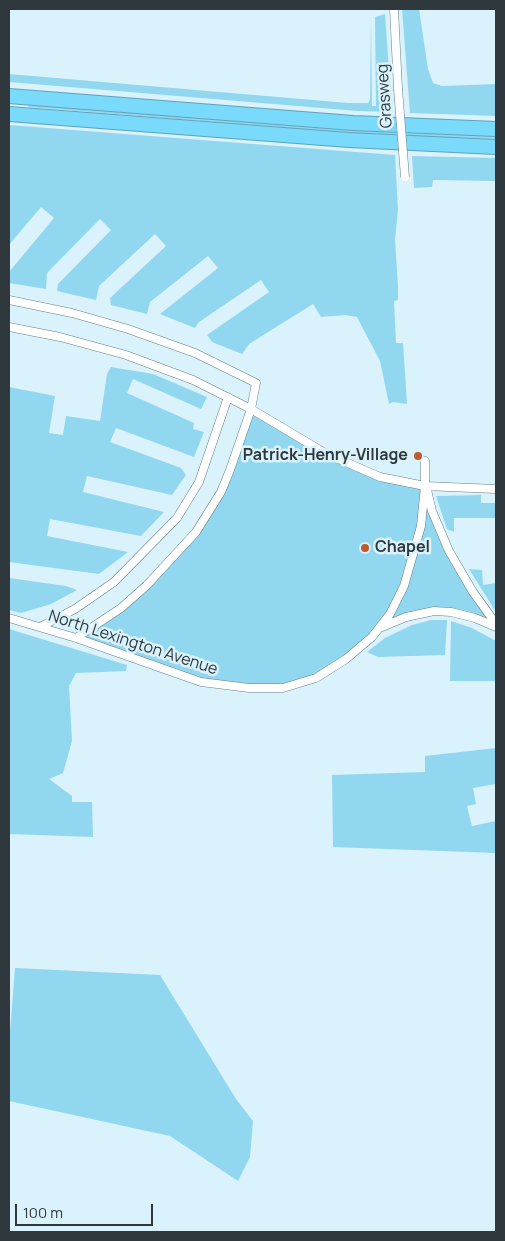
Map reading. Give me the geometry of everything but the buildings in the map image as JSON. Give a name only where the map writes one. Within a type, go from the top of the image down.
[{"type":"highway","points":[[9,96],[353,123],[496,129]]},
{"type":"highway","points":[[9,114],[358,141],[496,147]]},
{"type":"street","name":"Grasweg","points":[[394,9],[405,179]]},
{"type":"street","points":[[9,300],[72,313],[128,329],[231,369],[256,383],[251,409],[222,492],[196,532],[146,586],[121,608],[76,638]]},
{"type":"street","points":[[9,327],[60,336],[126,355],[193,380],[251,409],[325,453],[362,471],[400,482],[425,486],[496,489]]},
{"type":"street","points":[[40,627],[75,609],[114,582],[177,518],[199,482],[228,397]]},
{"type":"street","points":[[425,461],[425,486],[432,510],[449,551],[496,626]]},
{"type":"street","name":"North Lexington Avenue","points":[[9,618],[76,638],[201,682],[249,688],[283,688],[316,678],[362,647],[380,628],[397,601],[410,569],[420,526],[425,486]]},
{"type":"street","name":"North Lexington Avenue","points":[[380,628],[406,617],[434,611],[451,612],[496,626]]},
{"type":"shaded area","points":[[402,9],[419,9],[428,69],[433,83],[442,86],[496,84],[496,116],[410,113]]},
{"type":"shaded area","points":[[385,14],[392,112],[358,111],[9,82],[9,74],[348,103],[368,103],[370,100],[371,19],[372,106],[376,106],[375,17]]},
{"type":"shaded area","points":[[29,105],[346,130],[496,136],[496,139],[364,134],[28,107]]},
{"type":"shaded area","points":[[9,125],[395,155],[398,210],[395,239],[398,300],[394,301],[396,343],[403,343],[407,404],[393,402],[389,404],[380,361],[357,317],[345,315],[321,317],[313,304],[249,344],[242,354],[212,342],[207,335],[269,292],[261,280],[199,322],[195,328],[160,314],[218,268],[208,256],[150,302],[147,314],[111,305],[110,298],[166,246],[155,234],[99,286],[96,300],[57,291],[58,284],[111,230],[100,219],[47,273],[46,289],[9,283],[9,272],[54,218],[41,207],[9,245]]},
{"type":"shaded area","points":[[412,156],[496,158],[496,181],[433,180],[432,187],[414,188]]},
{"type":"shaded area","points":[[111,367],[153,374],[207,397],[201,409],[133,379],[127,393],[194,423],[193,429],[204,432],[194,457],[116,428],[110,442],[181,468],[186,475],[172,495],[87,476],[83,492],[164,512],[141,536],[50,519],[47,536],[128,552],[99,574],[9,562],[9,387],[55,396],[49,433],[63,435],[66,416],[100,421],[107,374]]},
{"type":"shaded area","points":[[251,409],[362,471],[425,486],[449,551],[496,624],[451,612],[392,622],[362,647],[299,684],[222,686],[76,638],[121,608],[209,514]]},
{"type":"shaded area","points":[[481,495],[481,503],[496,503],[496,518],[454,518],[454,532],[447,529],[436,496]]},
{"type":"shaded area","points":[[469,569],[482,570],[483,585],[496,583],[496,612]]},
{"type":"shaded area","points":[[9,578],[66,586],[77,590],[51,604],[21,613],[9,610]]},
{"type":"shaded area","points":[[431,620],[447,620],[445,655],[378,657],[367,652],[385,638],[412,625]]},
{"type":"shaded area","points":[[451,621],[472,628],[496,641],[496,681],[450,681]]},
{"type":"shaded area","points":[[9,629],[127,665],[126,671],[76,673],[69,686],[72,741],[63,773],[49,779],[72,796],[72,802],[92,802],[93,837],[9,834]]},
{"type":"shaded area","points":[[496,748],[496,784],[473,788],[476,804],[467,806],[472,826],[496,821],[496,853],[333,847],[332,775],[425,772],[425,756]]},
{"type":"shaded area","points":[[15,968],[160,975],[236,1099],[253,1121],[250,1157],[238,1181],[170,1136],[9,1101],[9,1045]]},
{"type":"place","name":"Patrick-Henry-Village","points":[[418,456]]},
{"type":"place","name":"Chapel","points":[[365,548]]}]
